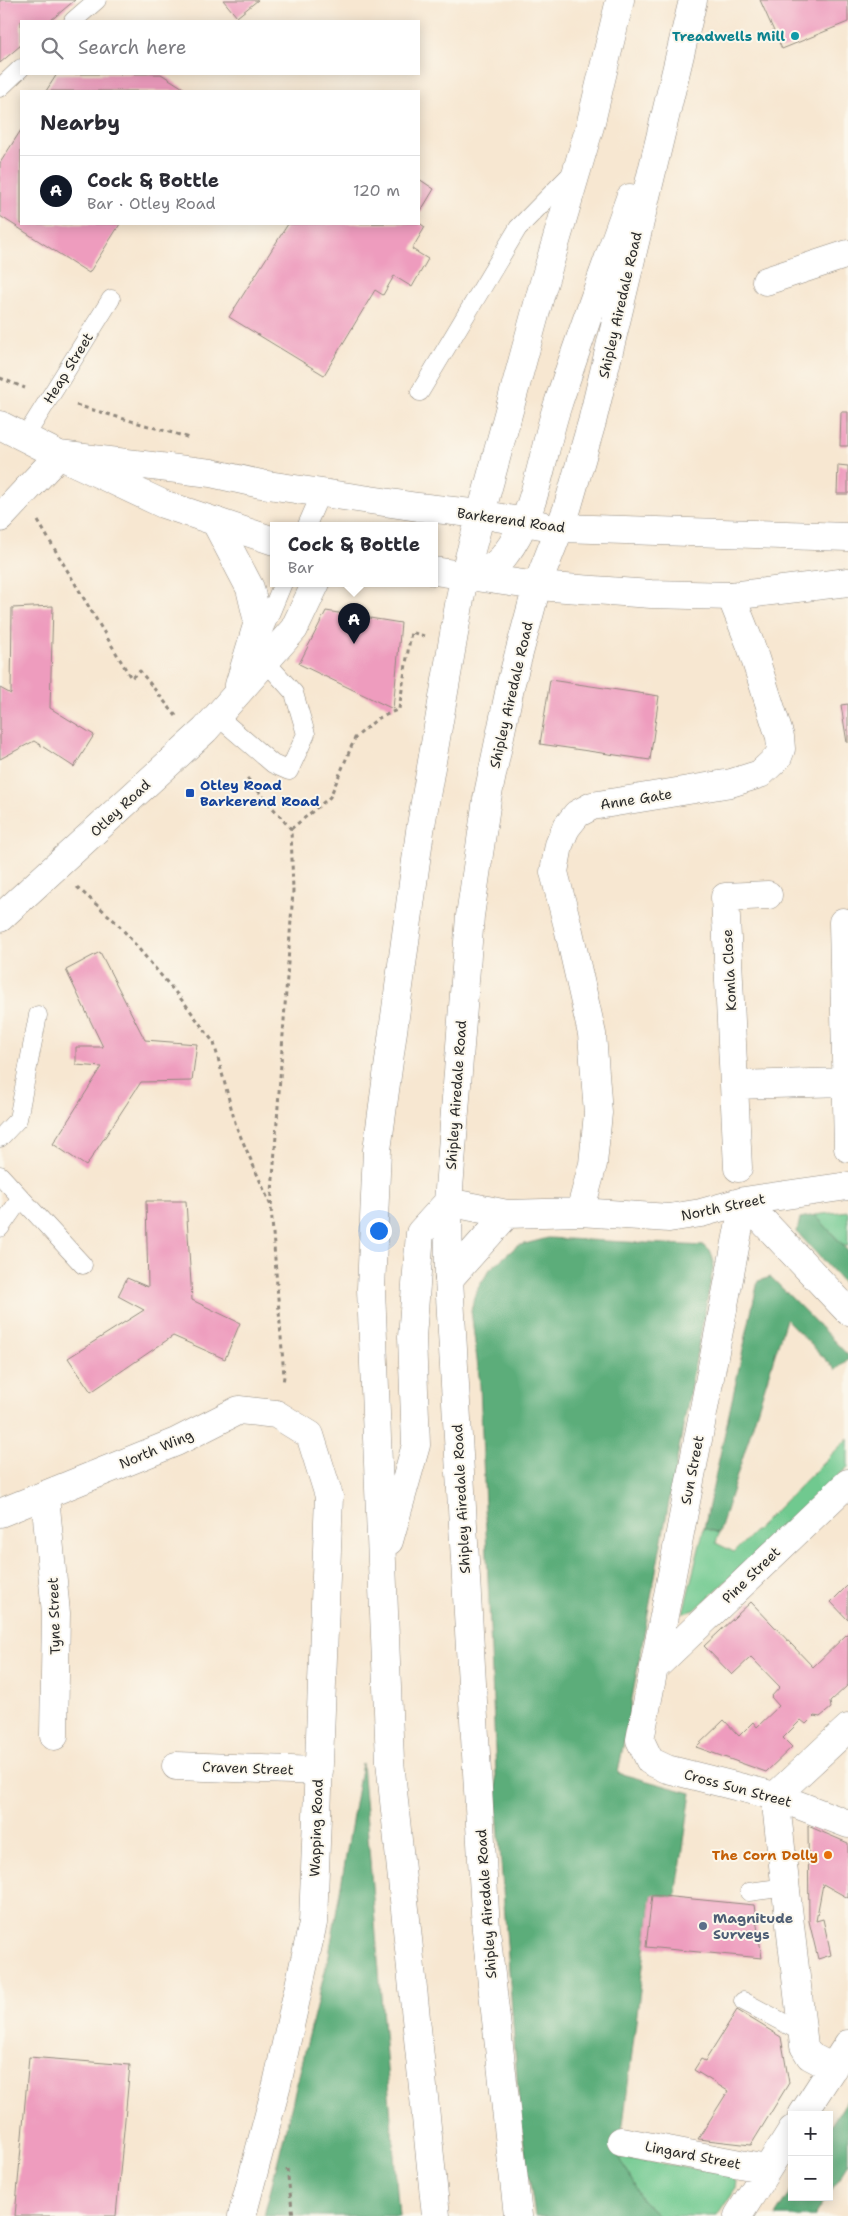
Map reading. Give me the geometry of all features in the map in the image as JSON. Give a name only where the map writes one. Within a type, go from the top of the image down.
[{"type":"street","points":[[436,2216],[390,1761],[372,1289],[377,1150],[420,831],[464,576],[590,126],[620,0]]},
{"type":"street","name":"Shipley Airedale Road","points":[[518,2216],[486,1930],[448,1279],[448,1202],[470,916],[484,819],[511,683],[537,586],[560,528],[592,422],[693,0]]},
{"type":"street","points":[[464,576],[477,574],[491,568],[503,558],[523,522],[556,412],[677,66]]},
{"type":"street","points":[[766,281],[848,254]]},
{"type":"street","name":"Barkerend Road","points":[[0,425],[163,504],[270,540]]},
{"type":"street","points":[[0,518],[59,455]]},
{"type":"street","name":"Barkerend Road","points":[[59,455],[211,473],[261,484],[480,514],[560,528],[848,537]]},
{"type":"street","name":"Otley Road","points":[[214,521],[250,588],[258,622],[236,694]]},
{"type":"street","points":[[438,572],[537,586],[651,594],[731,596],[848,582]]},
{"type":"street","name":"Otley Road","points":[[0,918],[211,723],[294,629],[314,587]]},
{"type":"street","name":"Anne Gate","points":[[580,1212],[592,1164],[598,1113],[592,1034],[568,927],[556,888],[555,859],[566,828],[577,814],[592,806],[731,783],[760,774],[778,756],[782,749],[780,738],[751,646],[731,596]]},
{"type":"street","name":"Komla Close","points":[[738,1168],[725,897],[768,895]]},
{"type":"street","points":[[843,922],[848,1148]]},
{"type":"street","points":[[734,1085],[846,1082]]},
{"type":"street","name":"North Street","points":[[448,1202],[507,1214],[580,1212],[669,1218],[701,1213],[744,1200],[848,1186]]},
{"type":"street","points":[[744,1200],[848,1310]]},
{"type":"street","name":"Sun Street","points":[[640,1740],[744,1200]]},
{"type":"street","points":[[382,1566],[416,1445],[412,1337],[420,1233],[448,1202]]},
{"type":"street","points":[[448,1279],[507,1214]]},
{"type":"street","name":"North Wing","points":[[0,1514],[176,1442],[239,1410],[276,1414],[310,1435]]},
{"type":"street","name":"Wapping Road","points":[[242,2216],[277,2084],[313,1923],[328,1496],[310,1435]]},
{"type":"street","name":"Pine Street","points":[[654,1668],[848,1483]]},
{"type":"street","name":"Tyne Street","points":[[45,1496],[56,1614],[54,1736]]},
{"type":"street","points":[[833,2068],[807,2053],[804,2046],[775,1796],[848,1728]]},
{"type":"street","name":"Cross Sun Street","points":[[640,1740],[650,1761],[667,1769],[775,1796],[848,1824]]},
{"type":"street","name":"Craven Street","points":[[176,1766],[319,1771]]},
{"type":"street","points":[[805,2111],[848,2044]]},
{"type":"street","points":[[738,2216],[788,2136]]},
{"type":"street","name":"Lingard Street","points":[[621,2141],[766,2169]]},
{"type":"lane","points":[[74,20],[97,0]]},
{"type":"lane","points":[[0,88],[20,69]]},
{"type":"lane","points":[[420,392],[518,228],[578,167]]},
{"type":"lane","name":"Heap Street","points":[[25,437],[111,299]]},
{"type":"lane","points":[[308,522],[321,493]]},
{"type":"lane","points":[[236,694],[281,587]]},
{"type":"lane","points":[[211,723],[273,764],[289,771],[306,734],[294,693],[265,662]]},
{"type":"lane","points":[[0,1138],[18,1119],[38,1015]]},
{"type":"lane","points":[[0,1175],[84,1265]]},
{"type":"lane","points":[[0,1228],[21,1198]]},
{"type":"lane","points":[[749,1892],[786,1887]]},
{"type":"lane","points":[[743,2001],[803,2033]]},
{"type":"path","points":[[22,494],[131,678],[140,671],[173,714],[211,723]]},
{"type":"path","points":[[291,829],[330,797],[355,738],[377,719],[399,709],[411,632],[453,643]]},
{"type":"path","points":[[242,772],[291,829],[294,891],[271,1206],[284,1376],[276,1414]]},
{"type":"path","points":[[55,867],[118,924],[186,1005],[214,1043],[236,1126],[271,1206]]},
{"type":"green space","points":[[848,1211],[848,1246],[844,1246],[815,1215]]},
{"type":"green space","points":[[815,1215],[848,1251],[848,1285],[846,1286],[797,1232],[800,1218]]},
{"type":"green space","points":[[548,1238],[705,1246],[711,1252],[714,1263],[618,1773],[691,1793],[676,1897],[652,1895],[619,2156],[642,2200],[659,2216],[535,2216],[520,2119],[498,1822],[480,1385],[471,1310],[478,1288],[490,1269],[517,1246]]},
{"type":"green space","points":[[771,1277],[848,1355],[848,1359],[836,1370],[786,1319],[719,1533],[704,1528],[758,1281]]},
{"type":"green space","points":[[848,1438],[848,1467],[695,1610],[683,1613],[704,1528],[719,1533],[716,1543],[734,1552]]},
{"type":"green space","points":[[362,1763],[399,2216],[264,2216],[329,1955]]},
{"type":"green space","points":[[848,2099],[848,2164],[833,2188],[833,2156],[833,2123]]},
{"type":"green space","points":[[619,2157],[727,2173],[736,2181],[735,2189],[717,2216],[659,2216],[642,2200]]},
{"type":"green space","points":[[788,2195],[788,2201],[824,2201],[815,2216],[775,2216]]},
{"type":"building","points":[[0,0],[75,0],[51,20],[20,20],[20,46],[0,63]]},
{"type":"building","points":[[223,0],[258,0],[237,17]]},
{"type":"building","name":"Treadwells Mill","points":[[760,0],[848,0],[848,22],[782,49]]},
{"type":"building","points":[[56,75],[163,75],[186,90],[47,90]]},
{"type":"building","points":[[20,132],[20,225],[119,225],[89,273],[0,216],[0,163]]},
{"type":"building","points":[[420,180],[434,189],[420,212]]},
{"type":"building","points":[[420,224],[425,227],[412,249],[428,259],[412,287],[394,276],[383,295],[375,290],[324,375],[229,317],[287,225]]},
{"type":"building","points":[[841,412],[848,412],[848,446],[840,446]]},
{"type":"building","points":[[838,465],[848,466],[848,494],[837,494]]},
{"type":"building","points":[[53,606],[50,708],[94,735],[74,767],[34,741],[0,759],[0,688],[11,694],[12,608]]},
{"type":"building","points":[[326,611],[401,623],[393,709],[299,664]]},
{"type":"building","points":[[550,680],[659,696],[650,760],[540,744]]},
{"type":"building","points":[[848,704],[848,743],[847,743],[841,705]]},
{"type":"building","points":[[100,952],[145,1040],[197,1044],[192,1081],[141,1082],[86,1166],[53,1144],[102,1067],[76,1065],[76,1047],[103,1047],[66,970]]},
{"type":"building","points":[[146,1201],[186,1201],[192,1300],[240,1323],[225,1359],[173,1336],[91,1392],[68,1358],[144,1310],[118,1296],[127,1278],[148,1287]]},
{"type":"building","points":[[848,1585],[848,1620],[831,1602]]},
{"type":"building","points":[[751,1602],[813,1667],[848,1633],[848,1685],[830,1702],[831,1708],[820,1717],[814,1716],[806,1724],[801,1720],[783,1738],[792,1747],[766,1772],[696,1747],[724,1720],[739,1736],[753,1722],[757,1727],[779,1706],[771,1697],[780,1687],[751,1657],[732,1675],[704,1646]]},
{"type":"building","name":"The Corn Dolly","points":[[808,1826],[848,1843],[848,1898],[823,1884],[816,1921],[823,1919],[831,1955],[818,1959],[809,1921]]},
{"type":"building","name":"Magnitude Surveys","points":[[652,1895],[754,1905],[762,1958],[646,1947]]},
{"type":"building","points":[[737,2010],[781,2037],[789,2083],[751,2145],[698,2139],[728,2091],[694,2070],[701,2059],[705,2061]]},
{"type":"building","points":[[29,2057],[130,2065],[116,2216],[15,2216]]},
{"type":"place","name":"Treadwells Mill","points":[[795,36]]},
{"type":"place","name":"Cock & Bottle","points":[[354,644]]},
{"type":"place","name":"Otley Road Barkerend Road","points":[[190,793]]},
{"type":"place","name":"The Corn Dolly","points":[[828,1855]]},
{"type":"place","name":"Magnitude Surveys","points":[[703,1926]]}]
